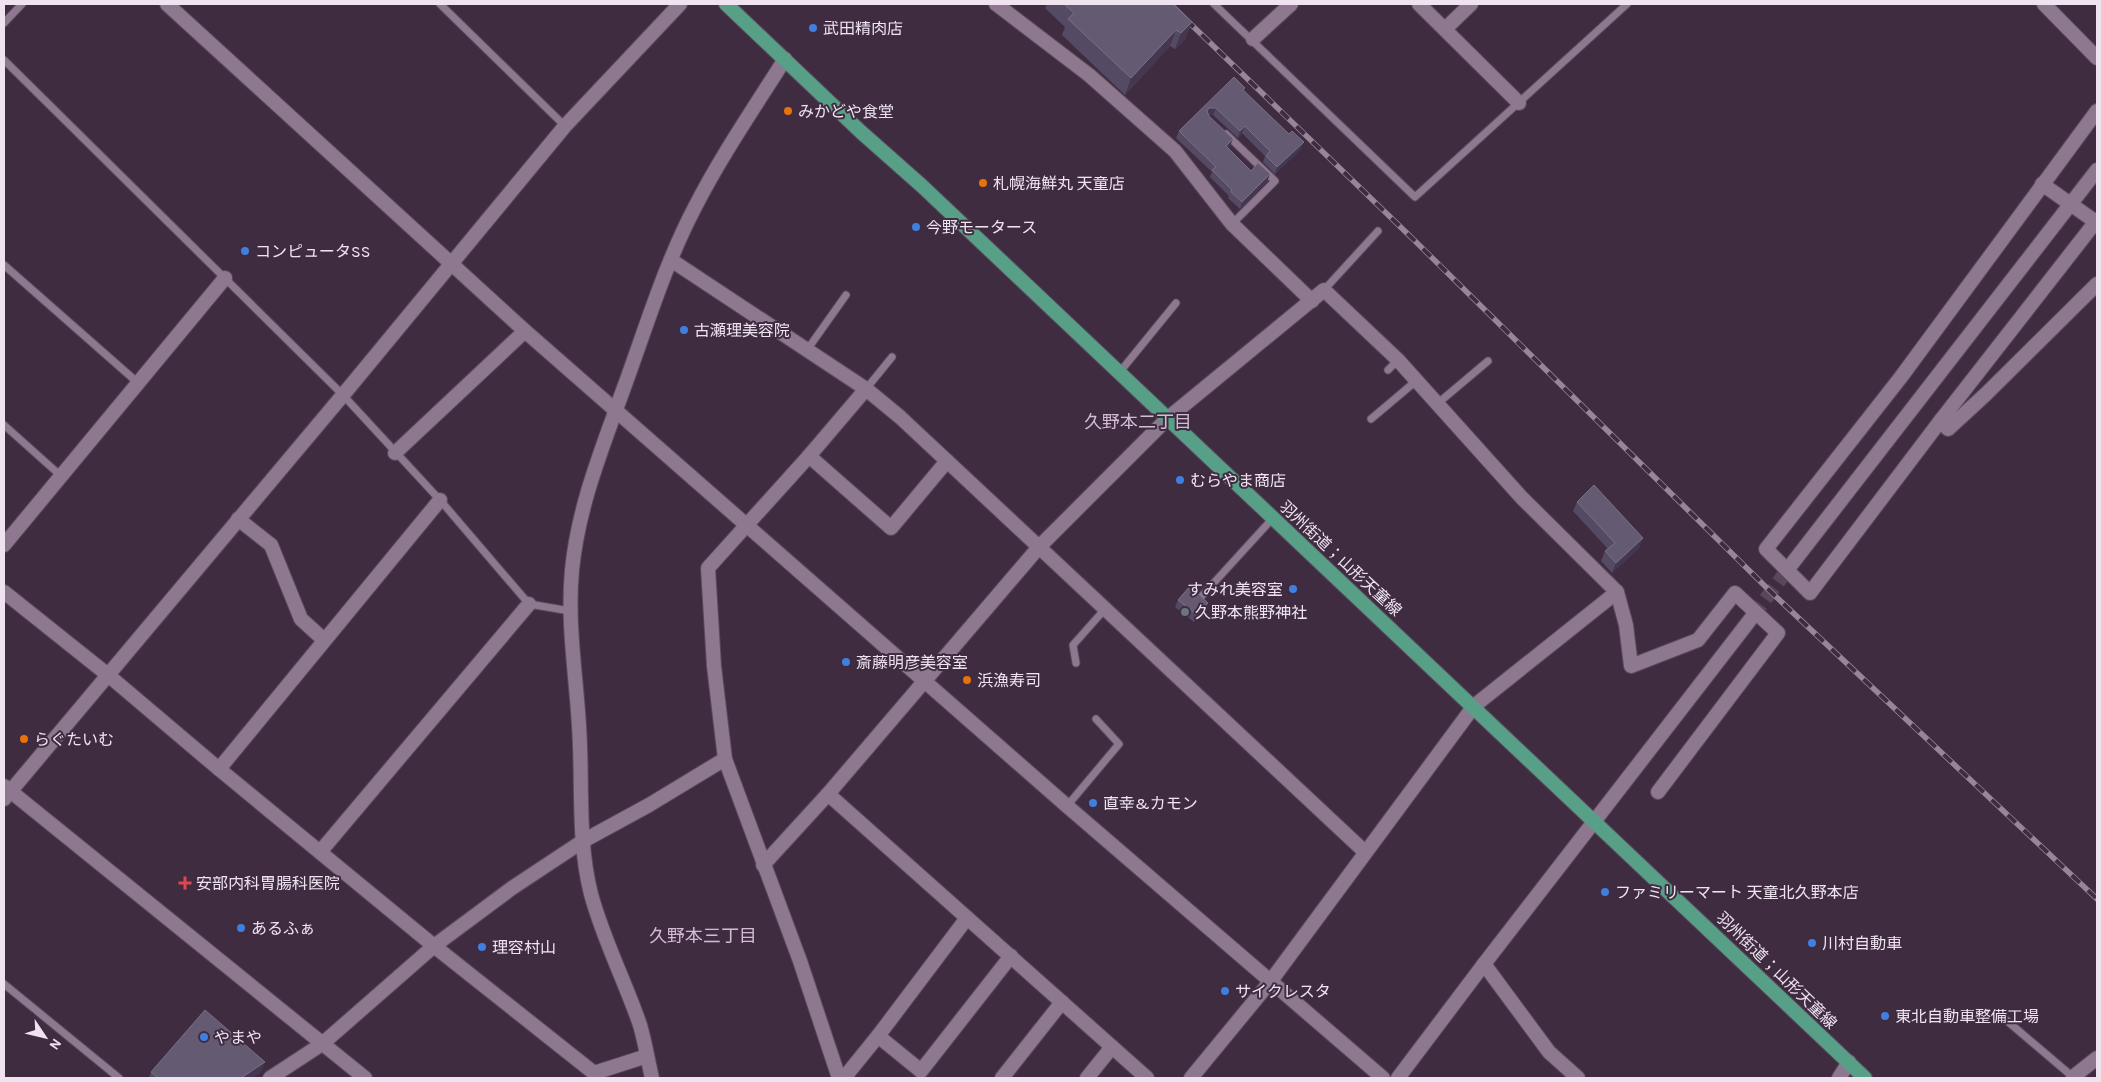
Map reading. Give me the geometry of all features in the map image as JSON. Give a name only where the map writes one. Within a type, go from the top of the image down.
[{"type":"main road","name":"羽州街道；山形天童線","points":[[726,4],[1474,706],[1865,1078]]},
{"type":"street","points":[[167,4],[525,331],[1067,806],[1383,1078]]},
{"type":"street","points":[[365,1078],[6,792],[108,675],[565,126],[680,4]]},
{"type":"street","points":[[996,4],[1089,75],[1175,151],[1232,224],[1312,301]]},
{"type":"street","points":[[1253,39],[1291,4]]},
{"type":"street","points":[[1419,4],[1519,103]]},
{"type":"street","points":[[1445,29],[1471,4]]},
{"type":"street","points":[[2044,4],[2097,58]]},
{"type":"street","points":[[652,1078],[641,1028],[609,949],[591,892],[583,841],[580,727],[573,668],[570,611],[572,568],[579,522],[590,482],[671,260],[694,208],[723,156],[785,59]]},
{"type":"street","points":[[2042,184],[2096,221],[1941,420],[1810,593],[1766,550],[1901,377],[2042,184],[2097,111]]},
{"type":"street","points":[[1792,565],[2097,170]]},
{"type":"street","points":[[671,260],[866,389],[947,461],[1365,852]]},
{"type":"street","points":[[4,544],[225,278]]},
{"type":"street","points":[[1941,420],[1948,429],[2097,284]]},
{"type":"street","points":[[763,865],[828,794],[1039,548],[1167,418],[1324,290],[1393,365],[1416,381],[1522,498],[1617,592],[1626,624],[1631,666],[1698,640],[1735,593],[1778,633],[1658,792]]},
{"type":"street","points":[[395,453],[525,331]]},
{"type":"street","points":[[839,1078],[800,961],[763,865],[726,759],[714,666],[708,568],[809,456],[866,389]]},
{"type":"street","points":[[809,456],[891,528],[947,461]]},
{"type":"street","points":[[219,769],[440,500]]},
{"type":"street","points":[[238,519],[271,545],[301,619],[324,640]]},
{"type":"street","points":[[4,592],[108,675],[434,946],[594,1073],[647,1056]]},
{"type":"street","points":[[1191,1078],[1270,982],[1474,706],[1617,592]]},
{"type":"street","points":[[320,852],[528,604]]},
{"type":"street","points":[[1398,1078],[1753,616]]},
{"type":"street","points":[[270,1078],[322,1044],[434,946],[512,888],[583,841],[649,805],[726,759]]},
{"type":"street","points":[[828,794],[1147,1078]]},
{"type":"street","points":[[844,1078],[967,918]]},
{"type":"street","points":[[878,1036],[921,1071],[1011,956]]},
{"type":"street","points":[[1484,964],[1549,1052],[1578,1078]]},
{"type":"street","points":[[1002,1078],[1062,1002]]},
{"type":"street","points":[[1087,1078],[1112,1047]]},
{"type":"street","points":[[2073,1078],[2097,1058]]},
{"type":"street","points":[[1839,1078],[1849,1062]]},
{"type":"lane","points":[[4,23],[22,4]]},
{"type":"lane","points":[[440,4],[565,126]]},
{"type":"lane","points":[[1214,4],[1253,39],[1416,197],[1627,4]]},
{"type":"lane","points":[[4,60],[343,395],[440,500],[528,604],[570,611]]},
{"type":"lane","points":[[1218,126],[1275,181],[1232,224]]},
{"type":"lane","points":[[1324,290],[1378,231]]},
{"type":"lane","points":[[4,265],[137,382]]},
{"type":"lane","points":[[807,350],[846,295]]},
{"type":"lane","points":[[1119,372],[1176,303]]},
{"type":"lane","points":[[866,389],[892,357]]},
{"type":"lane","points":[[1437,404],[1488,360]]},
{"type":"lane","points":[[1371,419],[1416,381]]},
{"type":"lane","points":[[4,425],[61,476]]},
{"type":"lane","points":[[1200,598],[1272,518]]},
{"type":"lane","points":[[1076,662],[1073,645],[1106,609]]},
{"type":"lane","points":[[1067,806],[1119,744],[1096,719]]},
{"type":"lane","points":[[4,984],[119,1078]]},
{"type":"lane","points":[[2006,1020],[2073,1078]]},
{"type":"building","points":[[1064,4],[1173,4],[1192,22],[1181,33],[1176,30],[1131,78],[1068,19],[1074,13]]},
{"type":"building","points":[[1234,77],[1245,88],[1243,90],[1289,134],[1292,131],[1304,142],[1277,167],[1266,156],[1270,151],[1245,126],[1240,131],[1216,108],[1209,108],[1207,111],[1209,116],[1233,139],[1226,146],[1251,171],[1258,163],[1270,174],[1242,202],[1212,170],[1216,167],[1179,131]]},
{"type":"building","points":[[1594,485],[1643,538],[1616,563],[1605,551],[1615,543],[1577,502]]},
{"type":"building","points":[[1190,586],[1208,603],[1197,615],[1178,600]]},
{"type":"building","name":"やまや","points":[[205,1010],[265,1062],[241,1078],[158,1078],[151,1072]]},
{"type":"tunnel","points":[[1753,616],[1791,565]]},
{"type":"railway","points":[[1170,4],[1413,239],[1772,593],[2097,899]]},
{"type":"place","name":"武田精肉店","points":[[813,28]]},
{"type":"place","name":"みかどや食堂","points":[[788,111]]},
{"type":"place","name":"札幌海鮮丸 天童店","points":[[983,183]]},
{"type":"place","name":"今野モータース","points":[[916,227]]},
{"type":"place","name":"コンピュータSS","points":[[245,251]]},
{"type":"place","name":"古瀬理美容院","points":[[684,330]]},
{"type":"place","name":"むらやま商店","points":[[1180,480]]},
{"type":"place","name":"すみれ美容室","points":[[1293,589]]},
{"type":"place","name":"久野本熊野神社","points":[[1185,612]]},
{"type":"place","name":"斎藤明彦美容室","points":[[846,662]]},
{"type":"place","name":"浜漁寿司","points":[[967,680]]},
{"type":"place","name":"らぐたいむ","points":[[24,739]]},
{"type":"place","name":"直幸&カモン","points":[[1093,803]]},
{"type":"place","name":"安部内科胃腸科医院","points":[[185,883]]},
{"type":"place","name":"ファミリーマート 天童北久野本店","points":[[1605,892]]},
{"type":"place","name":"あるふぁ","points":[[241,928]]},
{"type":"place","name":"川村自動車","points":[[1812,943]]},
{"type":"place","name":"理容村山","points":[[482,947]]},
{"type":"place","name":"サイクレスタ","points":[[1225,991]]},
{"type":"place","name":"東北自動車整備工場","points":[[1885,1016]]},
{"type":"place","name":"やまや","points":[[204,1037]]},
{"type":"district","name":"久野本二丁目","points":[[1138,422]]},
{"type":"district","name":"久野本三丁目","points":[[703,936]]}]
